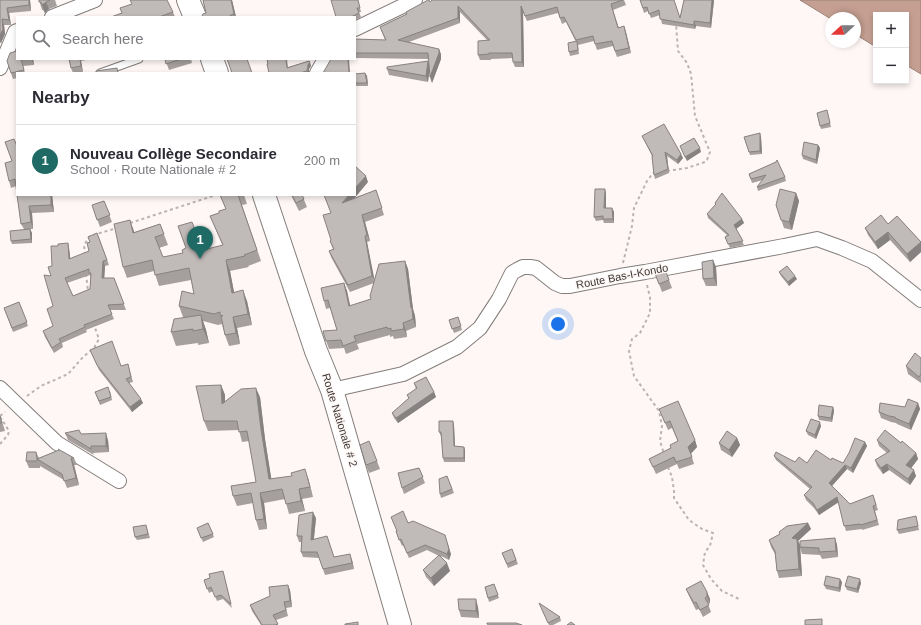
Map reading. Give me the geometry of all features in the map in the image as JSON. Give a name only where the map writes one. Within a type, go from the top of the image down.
[{"type":"main road","points":[[188,0],[195,16]]},
{"type":"main road","points":[[212,60],[218,72]]},
{"type":"main road","name":"Route Nationale # 2","points":[[264,196],[316,351],[332,390],[400,625]]},
{"type":"street","points":[[55,16],[95,0]]},
{"type":"street","points":[[356,29],[415,0]]},
{"type":"street","points":[[0,68],[16,32]]},
{"type":"street","points":[[318,72],[324,60]]},
{"type":"street","name":"Route Bas-I-Kondo","points":[[332,390],[403,374],[457,347],[480,328],[499,299],[512,273],[523,267],[530,266],[536,268],[555,283],[562,286],[570,286],[817,239],[872,261],[921,300]]},
{"type":"street","points":[[0,388],[57,443],[119,481]]},
{"type":"lane","points":[[103,72],[136,60]]},
{"type":"path","points":[[620,276],[634,208],[647,181],[654,172],[687,168],[705,162],[710,152],[695,116],[691,74],[678,51],[675,18]]},
{"type":"path","points":[[126,225],[213,196]]},
{"type":"path","points":[[85,259],[84,245],[90,236],[119,227]]},
{"type":"path","points":[[644,272],[650,297],[650,313],[640,333],[632,339],[629,351],[634,376],[659,411],[662,426],[660,441],[664,456]]},
{"type":"path","points":[[86,274],[88,294]]},
{"type":"path","points":[[0,444],[8,435],[9,431],[0,416],[41,386],[68,374],[83,357],[94,348],[99,339],[92,320]]},
{"type":"path","points":[[666,463],[672,478],[674,498],[689,520],[702,529],[713,533],[710,546],[705,552],[703,565],[711,579],[722,591],[739,599]]},
{"type":"shaded area","points":[[800,0],[921,0],[921,74],[909,67],[909,12],[873,12],[873,45],[861,38],[861,12],[825,12],[825,15]]},
{"type":"building","points":[[0,0],[29,0],[29,5],[7,8],[9,20],[2,19],[3,29],[0,36]]},
{"type":"building","points":[[39,0],[50,0],[42,5]]},
{"type":"building","points":[[130,0],[167,0],[173,12],[162,16],[114,16],[122,13],[120,8],[132,4]]},
{"type":"building","points":[[203,0],[231,0],[234,14],[231,16],[202,16],[206,13]]},
{"type":"building","points":[[331,0],[358,0],[360,8],[357,8],[359,13],[353,16],[336,16]]},
{"type":"building","points":[[428,0],[430,2],[432,0],[623,0],[611,4],[618,28],[624,26],[629,48],[615,51],[612,41],[595,44],[593,36],[576,40],[564,17],[560,18],[557,7],[525,16],[521,6],[522,62],[513,62],[512,53],[489,53],[478,55],[478,41],[490,40],[458,6],[458,18],[398,40],[439,49],[439,53],[430,77],[428,53],[356,53],[356,39],[386,40],[380,27],[407,14],[406,12]]},
{"type":"building","points":[[640,0],[674,0],[680,18],[684,0],[712,0],[710,23],[694,21],[694,25],[660,19],[659,10],[649,14],[647,7],[643,8]]},
{"type":"building","points":[[577,41],[578,50],[569,52],[568,43]]},
{"type":"building","points":[[16,51],[16,60],[21,60],[24,70],[11,73],[7,61],[10,53]]},
{"type":"building","points":[[69,60],[80,60],[81,66],[71,68]]},
{"type":"building","points":[[165,60],[178,60],[166,64]]},
{"type":"building","points":[[227,60],[247,60],[252,72],[232,72]]},
{"type":"building","points":[[267,60],[286,60],[287,68],[309,61],[310,62],[307,71],[304,72],[269,72]]},
{"type":"building","points":[[330,60],[348,60],[349,72],[324,72]]},
{"type":"building","points":[[428,61],[426,76],[387,69],[387,67]]},
{"type":"building","points":[[117,68],[118,72],[96,72]]},
{"type":"building","points":[[365,73],[367,83],[356,83],[356,74]]},
{"type":"building","points":[[827,110],[830,123],[820,126],[817,113]]},
{"type":"building","points":[[664,124],[681,154],[677,160],[665,152],[668,169],[654,175],[653,156],[642,136]]},
{"type":"building","points":[[760,133],[760,151],[749,152],[744,137]]},
{"type":"building","points":[[694,138],[700,148],[685,157],[680,146]]},
{"type":"building","points":[[14,139],[16,144],[16,186],[15,179],[9,181],[5,163],[12,161],[5,142]]},
{"type":"building","points":[[804,142],[818,145],[816,160],[802,155]]},
{"type":"building","points":[[777,160],[785,177],[757,187],[766,175],[751,179],[749,174],[776,162]]},
{"type":"building","points":[[356,167],[366,176],[356,187]]},
{"type":"building","points":[[595,189],[605,189],[604,208],[612,208],[613,219],[603,219],[603,216],[594,217]]},
{"type":"building","points":[[780,189],[796,193],[789,222],[781,220],[776,205]]},
{"type":"building","points":[[376,190],[382,208],[362,215],[367,235],[365,236],[372,276],[348,285],[329,251],[334,249],[330,241],[331,240],[323,215],[331,213],[324,196],[348,196],[342,203]]},
{"type":"building","points":[[722,193],[742,219],[734,225],[743,241],[728,244],[725,237],[729,235],[707,214],[716,204],[715,203]]},
{"type":"building","points":[[17,196],[51,196],[51,205],[29,206],[31,222],[21,224]]},
{"type":"building","points":[[220,196],[238,196],[257,250],[244,255],[245,256],[226,260],[232,293],[243,290],[248,314],[233,317],[236,333],[225,335],[221,316],[223,316],[220,315],[220,312],[214,314],[179,306],[182,291],[194,294],[189,268],[155,275],[152,260],[123,267],[114,224],[130,220],[133,233],[160,224],[164,234],[155,237],[163,257],[183,253],[182,250],[186,248],[178,226],[192,222],[203,250],[223,245],[210,216],[226,209]]},
{"type":"building","points":[[292,196],[302,196],[304,199],[296,203]]},
{"type":"building","points":[[104,201],[110,215],[97,220],[92,205]]},
{"type":"building","points":[[881,215],[888,224],[897,216],[921,242],[907,254],[888,232],[875,242],[865,228]]},
{"type":"building","points":[[30,229],[31,239],[11,241],[10,231]]},
{"type":"building","points":[[97,233],[107,260],[103,261],[102,278],[114,278],[124,304],[108,305],[112,314],[84,325],[85,327],[59,339],[61,342],[52,348],[43,331],[53,326],[47,309],[53,306],[44,275],[51,276],[48,267],[52,266],[51,246],[58,246],[58,244],[68,243],[69,259],[89,251],[87,243],[90,242],[88,237]],"holes":[[[89,269],[89,273],[91,273],[90,289],[73,296],[65,278]]]},
{"type":"building","points":[[713,260],[714,278],[703,279],[702,262]]},
{"type":"building","points":[[405,261],[413,319],[403,323],[404,329],[391,331],[391,328],[388,329],[387,327],[354,336],[356,341],[343,346],[341,340],[326,341],[323,331],[337,330],[328,300],[324,301],[321,288],[344,283],[349,306],[371,299],[370,296],[379,264]]},
{"type":"building","points":[[787,266],[795,276],[788,282],[779,272]]},
{"type":"building","points":[[665,269],[669,280],[659,284],[654,271]]},
{"type":"building","points":[[19,302],[27,322],[12,328],[4,308]]},
{"type":"building","points":[[201,315],[203,329],[171,332],[174,319]]},
{"type":"building","points":[[458,317],[461,326],[452,329],[449,320]]},
{"type":"building","points":[[112,341],[121,366],[128,364],[131,377],[126,379],[141,399],[130,407],[97,365],[90,350]]},
{"type":"building","points":[[915,353],[921,358],[921,374],[919,377],[906,366]]},
{"type":"building","points":[[426,377],[434,392],[396,418],[392,413],[409,398],[407,395],[417,388],[414,383]]},
{"type":"building","points":[[221,385],[222,404],[241,389],[256,388],[269,479],[292,476],[291,473],[305,469],[310,487],[299,489],[301,501],[286,504],[282,489],[260,493],[264,519],[256,520],[251,493],[233,496],[231,486],[256,482],[247,431],[239,432],[237,421],[204,421],[196,386]]},
{"type":"building","points":[[108,387],[111,397],[99,401],[95,392]]},
{"type":"building","points":[[908,399],[918,403],[909,424],[895,417],[879,412],[880,403],[905,407]]},
{"type":"building","points":[[678,401],[695,440],[688,447],[692,457],[676,462],[674,457],[653,467],[649,459],[671,448],[670,445],[678,441],[670,421],[665,423],[659,409]]},
{"type":"building","points":[[819,405],[833,407],[831,418],[818,416]]},
{"type":"building","points":[[811,419],[820,422],[815,435],[806,431]]},
{"type":"building","points":[[439,421],[453,421],[454,446],[464,447],[464,458],[443,458]]},
{"type":"building","points":[[79,430],[81,434],[106,433],[106,446],[91,446],[91,449],[65,433]]},
{"type":"building","points":[[885,430],[901,443],[902,441],[916,453],[906,465],[914,470],[908,479],[887,464],[881,468],[875,460],[890,451],[877,440]]},
{"type":"building","points":[[727,431],[737,438],[729,450],[719,443]]},
{"type":"building","points":[[855,438],[865,442],[851,468],[845,465],[829,483],[850,504],[873,495],[876,505],[873,506],[877,520],[861,525],[844,526],[837,497],[817,510],[813,503],[804,495],[812,487],[774,456],[776,452],[795,462],[799,457],[807,463],[816,450],[831,460],[832,458],[843,463]]},
{"type":"building","points":[[369,441],[377,461],[366,465],[360,445]]},
{"type":"building","points":[[58,449],[74,458],[71,458],[76,478],[64,481],[62,474],[37,459],[59,450]]},
{"type":"building","points":[[27,452],[36,452],[37,461],[26,461]]},
{"type":"building","points":[[419,468],[423,477],[402,488],[398,473]]},
{"type":"building","points":[[447,476],[452,489],[440,494],[439,479]]},
{"type":"building","points":[[403,511],[408,523],[413,521],[445,535],[449,549],[447,554],[425,545],[407,553],[401,539],[399,540],[391,517]]},
{"type":"building","points":[[313,512],[311,540],[327,536],[334,557],[350,554],[352,563],[323,569],[317,552],[301,552],[302,536],[297,536],[299,515]]},
{"type":"building","points":[[916,516],[918,526],[897,530],[898,520]]},
{"type":"building","points":[[208,523],[213,534],[201,538],[197,528]]},
{"type":"building","points":[[808,523],[792,538],[797,539],[799,569],[777,571],[775,551],[769,540],[780,534],[779,532],[787,526]]},
{"type":"building","points":[[146,525],[148,534],[135,537],[133,527]]},
{"type":"building","points":[[835,538],[836,551],[819,552],[819,548],[800,547],[800,541]]},
{"type":"building","points":[[512,549],[516,560],[507,564],[502,553]]},
{"type":"building","points":[[439,555],[447,563],[431,578],[423,570]]},
{"type":"building","points":[[223,571],[231,604],[221,595],[215,597],[211,587],[207,589],[204,580],[210,578],[209,574]]},
{"type":"building","points":[[826,576],[840,579],[839,588],[824,585]]},
{"type":"building","points":[[848,576],[860,579],[857,589],[845,586]]},
{"type":"building","points":[[701,581],[707,592],[707,596],[705,598],[709,605],[700,610],[686,589]]},
{"type":"building","points":[[494,584],[498,595],[488,598],[485,587]]},
{"type":"building","points":[[288,585],[290,601],[284,602],[286,610],[273,615],[278,624],[262,625],[250,605],[270,596],[269,587]]},
{"type":"building","points":[[458,599],[476,599],[476,611],[459,610]]},
{"type":"building","points":[[539,603],[560,617],[548,623]]},
{"type":"building","points":[[822,619],[822,625],[805,625],[805,620]]},
{"type":"building","points":[[358,622],[358,625],[345,625],[345,624]]},
{"type":"building","points":[[571,622],[575,625],[567,625]]},
{"type":"building","points":[[487,623],[516,623],[522,625],[489,625]]},
{"type":"place","name":"Nouveau Collège Secondaire","points":[[200,259]]}]
